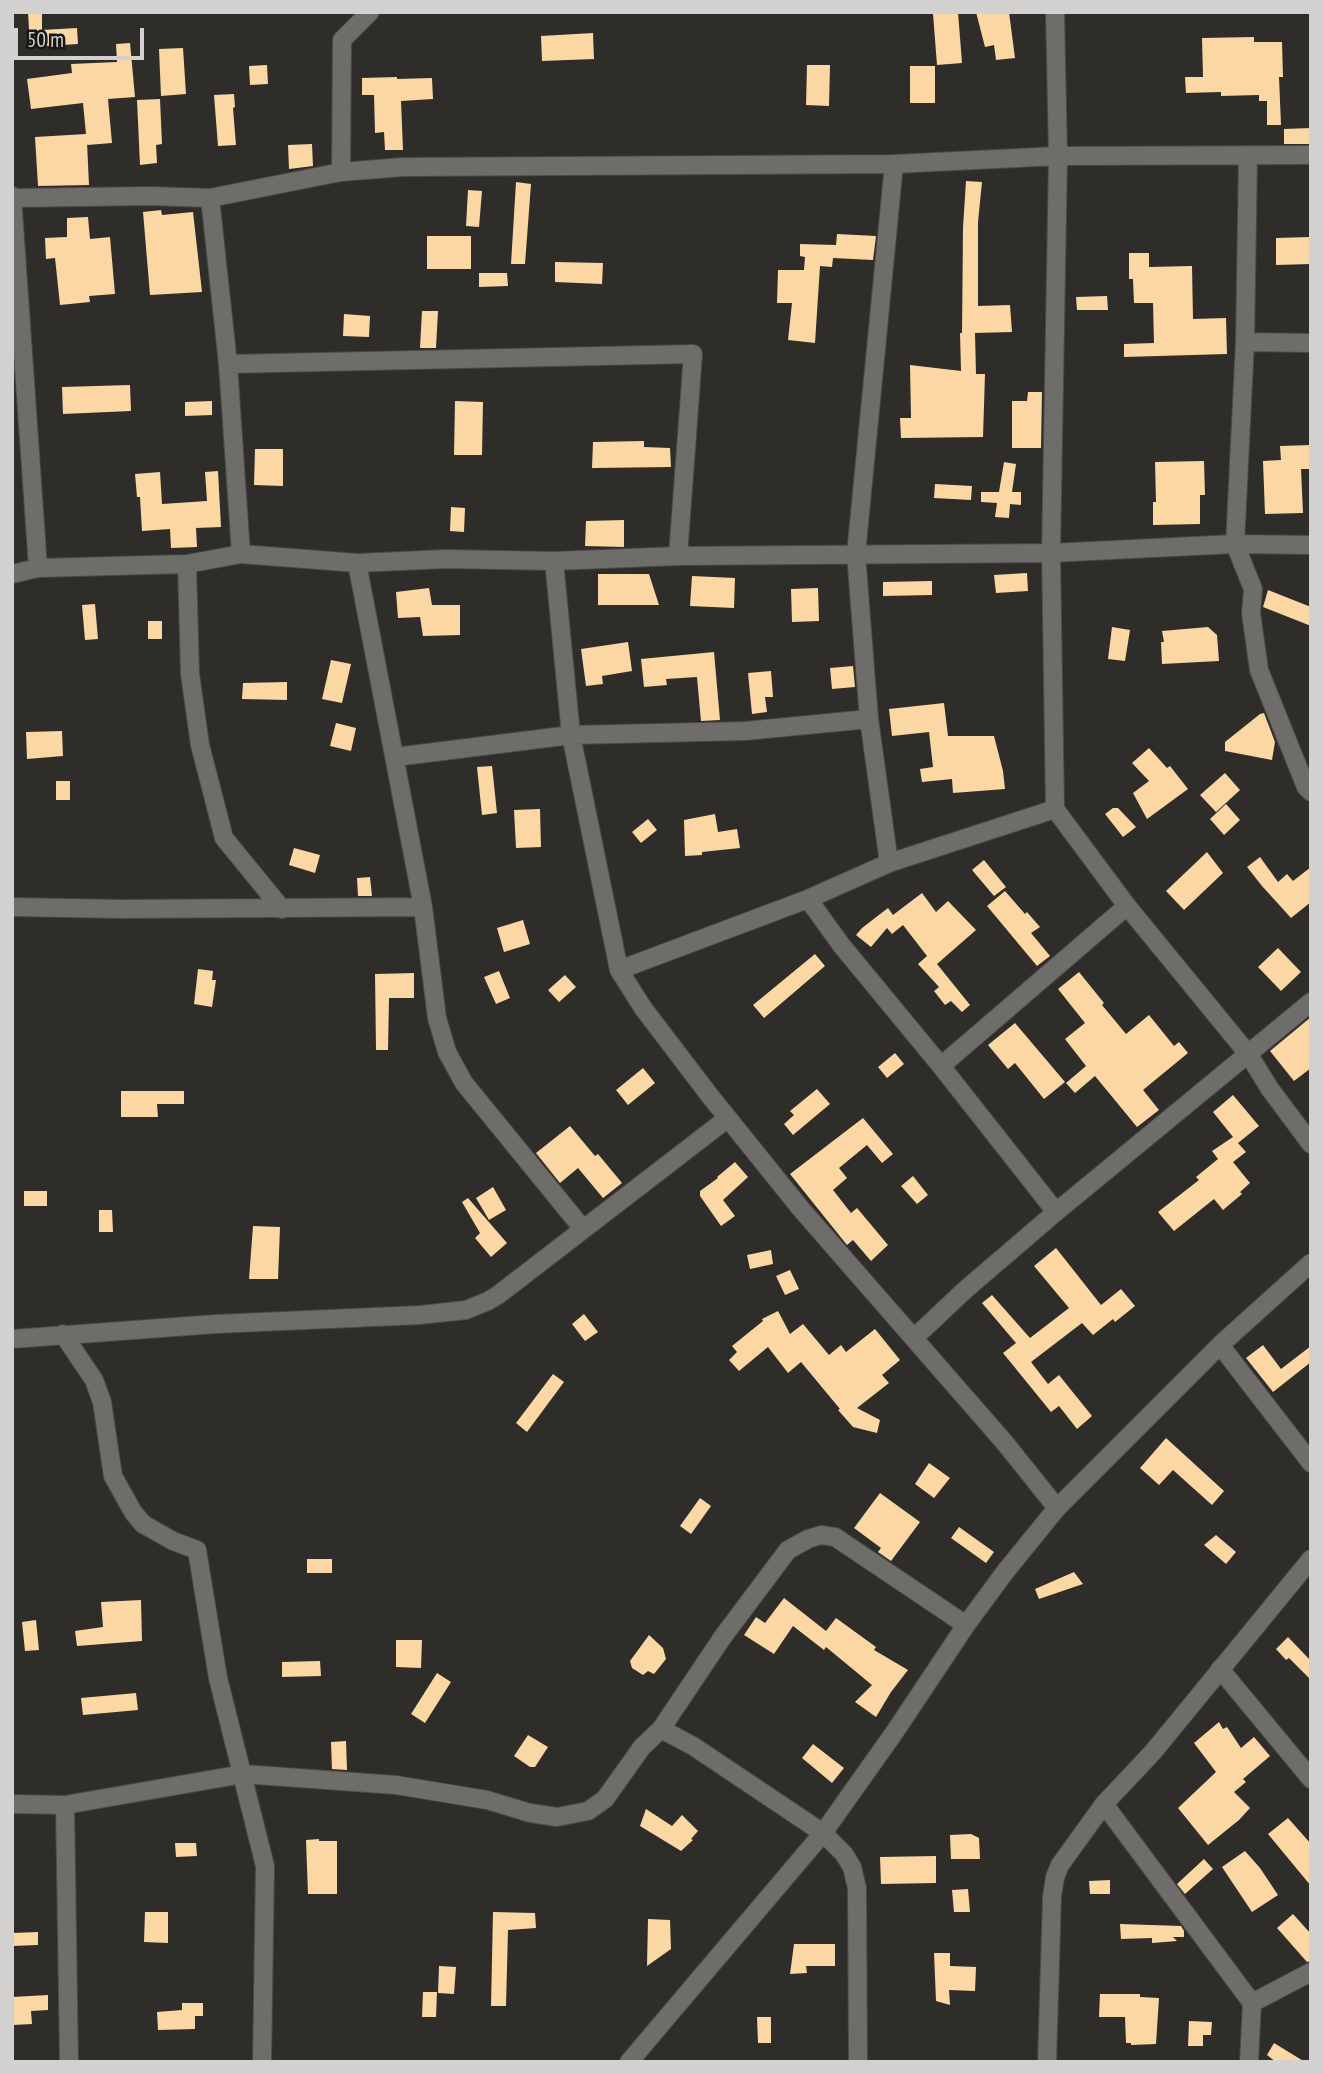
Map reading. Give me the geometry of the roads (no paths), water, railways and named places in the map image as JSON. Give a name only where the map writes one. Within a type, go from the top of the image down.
[{"type":"street","points":[[341,172],[342,40],[370,12]]},
{"type":"street","points":[[1055,12],[1058,156],[1051,553],[1055,810],[1127,906],[1249,1055],[1311,1144]]},
{"type":"street","points":[[38,568],[13,197],[210,198],[341,172],[403,167],[894,164],[1058,156],[1311,155]]},
{"type":"street","points":[[1248,156],[1244,342],[1235,544],[1253,589],[1252,625],[1259,670],[1306,787],[1311,792]]},
{"type":"street","points":[[889,863],[869,719],[856,554],[894,164]]},
{"type":"street","points":[[210,198],[228,364],[241,554]]},
{"type":"street","points":[[1244,342],[1311,343]]},
{"type":"street","points":[[228,364],[693,354],[678,556]]},
{"type":"street","points":[[12,574],[38,568],[187,564],[241,554],[357,563],[446,559],[554,561],[678,556],[1051,553],[1235,544],[1311,545]]},
{"type":"street","points":[[554,561],[571,736],[619,970],[643,1008],[801,1209],[1005,1443],[1058,1508]]},
{"type":"street","points":[[357,563],[423,907],[437,1018],[447,1052],[464,1083],[583,1229]]},
{"type":"street","points":[[187,564],[190,674],[200,745],[224,838],[282,909]]},
{"type":"street","points":[[395,757],[571,736],[745,731],[869,719]]},
{"type":"street","points":[[619,970],[808,899],[889,863],[1055,810]]},
{"type":"street","points":[[808,899],[842,946],[1056,1212]]},
{"type":"street","points":[[941,1066],[1127,906]]},
{"type":"street","points":[[12,907],[423,907]]},
{"type":"street","points":[[914,1338],[1056,1212],[1311,1002]]},
{"type":"street","points":[[12,1339],[466,1310],[498,1294],[728,1118]]},
{"type":"street","points":[[635,2059],[823,1833],[966,1625],[1005,1572],[1058,1508],[1220,1345],[1311,1263]]},
{"type":"street","points":[[63,1334],[94,1380],[102,1402],[113,1476],[133,1512],[143,1524],[173,1541],[197,1550],[218,1678],[265,1866],[262,2062]]},
{"type":"street","points":[[1220,1345],[1311,1463]]},
{"type":"street","points":[[12,1804],[65,1805],[243,1774],[396,1785],[487,1800],[530,1814],[557,1817],[588,1811],[605,1800],[642,1747],[661,1729],[722,1638],[788,1549],[821,1535],[835,1537],[966,1625]]},
{"type":"street","points":[[1047,2062],[1052,1897],[1060,1865],[1104,1804],[1153,1752],[1311,1559]]},
{"type":"street","points":[[1220,1669],[1311,1779]]},
{"type":"street","points":[[661,1729],[693,1746],[823,1833],[844,1854],[852,1867],[857,1888],[858,2062]]},
{"type":"street","points":[[1104,1804],[1252,2003],[1249,2062]]},
{"type":"street","points":[[65,1805],[69,2062]]},
{"type":"street","points":[[1252,2003],[1311,1972]]}]
